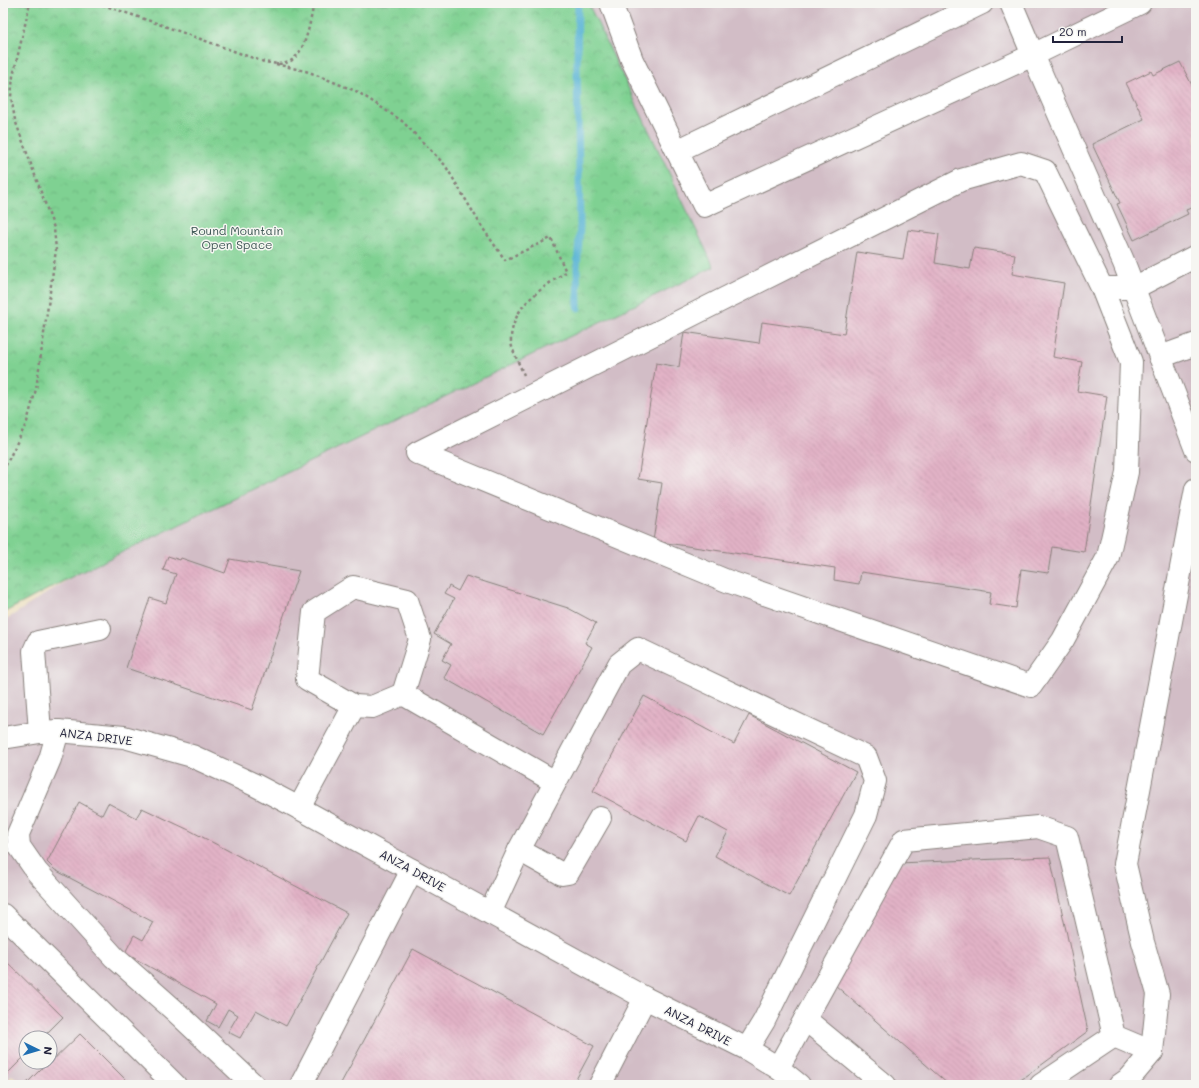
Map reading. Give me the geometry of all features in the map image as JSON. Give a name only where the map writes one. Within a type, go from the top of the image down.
[{"type":"street","points":[[611,3],[632,60],[704,206],[1035,60],[1140,3]]},
{"type":"street","points":[[677,150],[982,3]]},
{"type":"street","points":[[1011,3],[1124,263],[1196,450]]},
{"type":"street","points":[[1021,162],[1045,171],[1102,288],[1131,362],[1127,472],[1108,556],[1063,640],[1030,686],[727,581],[417,453],[961,180],[1021,162]]},
{"type":"street","points":[[1102,288],[1134,288],[1196,256]]},
{"type":"street","points":[[1160,357],[1196,344]]},
{"type":"street","points":[[1120,1085],[1130,1078],[1152,1052],[1158,994],[1143,942],[1124,864],[1196,489]]},
{"type":"street","points":[[353,587],[407,600],[420,639],[403,694],[372,708],[354,706],[307,678],[314,612],[353,587]]},
{"type":"street","points":[[100,629],[38,642],[34,651],[49,731],[50,759],[18,834],[19,846],[37,872],[114,957],[174,1010],[254,1085]]},
{"type":"street","points":[[490,913],[519,850],[619,664],[638,649],[866,757],[875,781],[866,815],[764,1022],[747,1050]]},
{"type":"street","points":[[403,694],[555,782]]},
{"type":"street","points":[[299,808],[354,706]]},
{"type":"street","name":"ANZA DRIVE","points":[[3,738],[49,731],[124,737],[192,756],[255,785],[299,808],[645,998],[747,1050],[778,1068],[799,1085]]},
{"type":"street","points":[[519,850],[562,874],[568,873],[600,818]]},
{"type":"street","points":[[778,1068],[904,840],[1038,827],[1067,837],[1114,1036]]},
{"type":"street","points":[[301,1085],[412,870]]},
{"type":"street","points":[[3,914],[176,1085]]},
{"type":"street","points":[[600,1085],[645,998]]},
{"type":"street","points":[[805,1019],[884,1085]]},
{"type":"street","points":[[1114,1036],[1152,1052]]},
{"type":"street","points":[[1041,1085],[1114,1036]]},
{"type":"path","points":[[3,471],[27,422],[36,389],[56,250],[54,228],[15,120],[11,97],[13,76],[30,3]]},
{"type":"path","points":[[97,3],[264,62],[310,72],[358,92],[402,121],[445,165],[482,227],[504,260],[551,238],[566,272],[524,304],[514,322],[511,338],[512,346],[533,394]]},
{"type":"path","points":[[276,64],[287,62],[298,55],[304,44],[314,3]]},
{"type":"shaded area","points":[[588,3],[1196,3],[1196,1085],[23,1085],[12,1075],[3,1085],[3,620],[75,575],[714,267]]},
{"type":"green space","name":"Round Mountain Open Space","points":[[3,3],[588,3],[714,267],[75,575],[3,613]]},
{"type":"building","points":[[1180,62],[1196,93],[1196,206],[1186,210],[1188,214],[1134,240],[1117,204],[1120,203],[1092,144],[1144,119],[1126,83],[1151,71],[1153,75]]},
{"type":"building","points":[[908,230],[939,234],[935,263],[970,269],[974,248],[1015,254],[1012,274],[1064,283],[1053,357],[1082,362],[1077,391],[1107,396],[1084,552],[1052,547],[1048,573],[1021,569],[1016,608],[989,604],[991,592],[861,572],[859,584],[834,580],[835,568],[653,541],[662,483],[638,479],[656,363],[679,367],[684,332],[759,343],[762,322],[844,334],[857,252],[903,259]]},
{"type":"building","points":[[168,556],[180,560],[181,558],[225,573],[230,559],[299,571],[252,710],[126,668],[150,598],[166,603],[176,574],[163,570]]},
{"type":"building","points":[[466,576],[568,608],[596,623],[585,643],[592,647],[543,734],[444,678],[451,665],[442,660],[451,644],[434,634],[454,599],[444,594],[449,586],[458,591]]},
{"type":"building","points":[[644,696],[734,744],[749,715],[856,772],[789,896],[715,856],[728,832],[699,816],[686,841],[593,791]]},
{"type":"building","points":[[79,802],[102,815],[108,803],[136,818],[142,808],[189,830],[347,913],[286,1026],[256,1010],[240,1038],[228,1032],[238,1015],[228,1009],[218,1027],[207,1021],[216,1004],[125,953],[134,935],[143,940],[153,922],[55,870],[47,862]]},
{"type":"building","points":[[1050,857],[1088,1031],[1014,1085],[949,1085],[835,985],[898,863]]},
{"type":"building","points":[[413,949],[594,1046],[573,1085],[340,1085]]},
{"type":"building","points":[[3,958],[63,1017],[50,1030],[18,1030],[18,1063],[3,1078]]},
{"type":"building","points":[[80,1034],[131,1085],[25,1085],[40,1070],[58,1070],[58,1055]]},
{"type":"waterway","points":[[578,3],[577,67],[580,226],[577,267],[578,308]]}]
